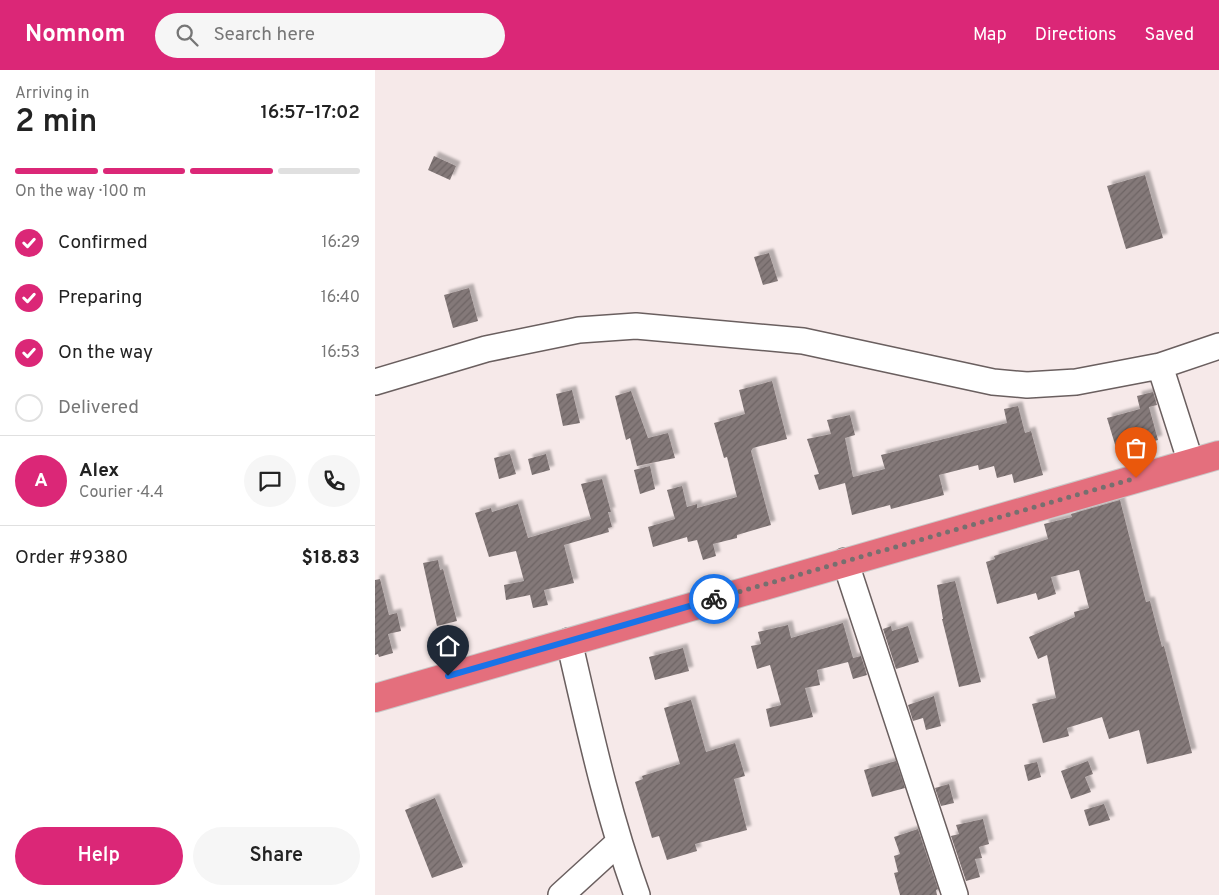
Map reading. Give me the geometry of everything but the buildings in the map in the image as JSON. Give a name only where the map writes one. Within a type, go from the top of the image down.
[{"type":"highway","points":[[375,698],[845,561],[1219,455]]},
{"type":"street","points":[[375,382],[487,348],[579,330],[636,326],[803,341],[993,382],[1027,385],[1076,382],[1160,366],[1219,346]]},
{"type":"street","points":[[1160,366],[1191,463]]},
{"type":"street","points":[[845,561],[955,895]]},
{"type":"street","points":[[569,641],[619,844],[637,895]]},
{"type":"street","points":[[561,895],[619,844]]},
{"type":"way so far","points":[[714,599],[1136,478]]},
{"type":"route","points":[[448,676],[714,599]]}]
